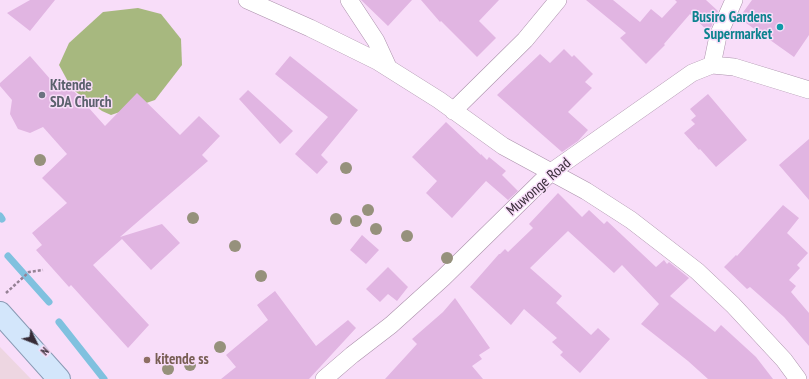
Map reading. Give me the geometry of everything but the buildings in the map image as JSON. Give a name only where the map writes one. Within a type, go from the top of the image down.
[{"type":"main road","points":[[3,313],[59,379]]},
{"type":"street","points":[[247,0],[310,28],[388,67],[502,146],[586,191],[631,220],[697,270],[733,305],[774,349],[798,379]]},
{"type":"street","points":[[349,0],[376,41],[388,67]]},
{"type":"street","points":[[453,111],[525,40],[558,0]]},
{"type":"street","points":[[712,65],[718,36],[734,0]]},
{"type":"street","name":"Muwonge Road","points":[[324,379],[391,324],[443,278],[551,172],[692,73],[712,65],[734,67],[809,90]]},
{"type":"path","points":[[3,313],[22,279],[29,272],[43,270]]},
{"type":"shaded area","points":[[0,347],[31,379],[0,379]]},
{"type":"green space","points":[[138,8],[161,14],[181,39],[182,65],[155,100],[111,115],[102,111],[72,89],[59,65],[69,43],[103,12]]},
{"type":"waterway","points":[[8,256],[49,302]]},
{"type":"waterway","points":[[59,322],[104,379]]},
{"type":"place","name":"Busiro Gardens Supermarket","points":[[780,27]]},
{"type":"place","name":"Kitende SDA Church","points":[[42,95]]},
{"type":"place","name":"kitende ss","points":[[147,360]]}]
